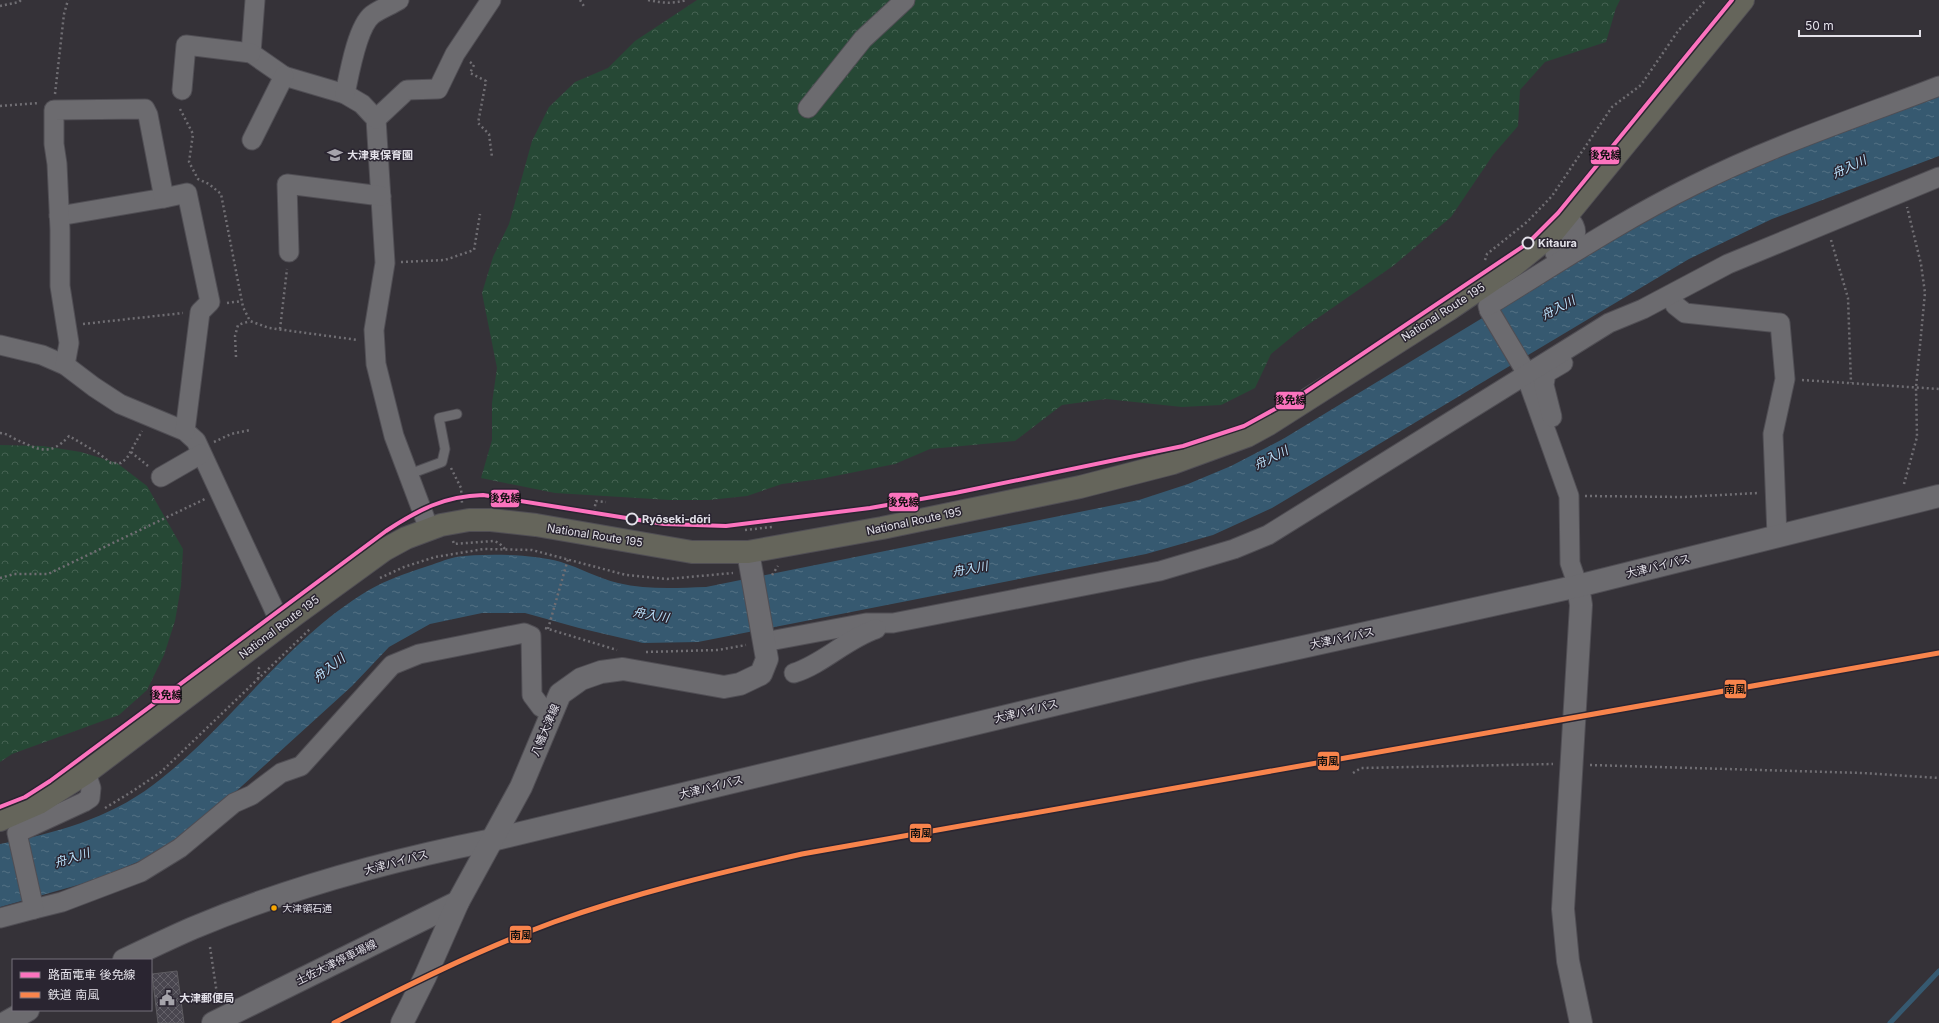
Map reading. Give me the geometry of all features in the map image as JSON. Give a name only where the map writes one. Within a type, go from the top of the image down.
[{"type":"highway","name":"National Route 195","points":[[0,820],[39,803],[86,773],[285,622],[384,550],[406,538],[429,529],[469,520],[491,520],[536,525],[692,552],[750,566],[882,528],[1080,487],[1173,463],[1247,436],[1269,424],[1435,318],[1513,266],[1551,235],[1743,0]]},
{"type":"main road","name":"大津バイパス","points":[[126,959],[193,928],[320,882],[449,848],[492,840],[1186,673],[1578,586],[1939,496]]},
{"type":"main road","name":"八幡大津線","points":[[402,1023],[425,977],[458,902],[520,786],[560,694],[581,679],[601,672],[623,669],[724,687],[740,684],[761,674],[767,659],[750,566]]},
{"type":"main road","points":[[1578,586],[1581,605],[1563,909],[1568,961],[1581,1023]]},
{"type":"main road","name":"土佐大津停車場線","points":[[217,1021],[458,902]]},
{"type":"main road","points":[[4,1023],[26,1011]]},
{"type":"street","points":[[251,53],[255,0]]},
{"type":"street","points":[[345,94],[357,44],[363,28],[371,16],[399,0]]},
{"type":"street","points":[[376,119],[407,90],[438,89],[455,54],[491,0]]},
{"type":"street","points":[[808,108],[863,39],[905,0]]},
{"type":"street","points":[[182,90],[186,45],[251,53],[284,76],[345,94],[362,104],[376,119],[385,263],[374,330],[376,364],[394,436],[429,529]]},
{"type":"street","points":[[252,140],[284,76]]},
{"type":"street","points":[[1488,308],[1642,212],[1692,185],[1763,154],[1939,86]]},
{"type":"street","points":[[65,365],[69,343],[60,286],[59,216],[57,164],[54,144],[54,110],[145,109],[148,115],[164,198]]},
{"type":"street","points":[[794,673],[805,669],[861,634],[893,623],[1160,571],[1234,549],[1268,535],[1524,372],[1609,323],[1643,309],[1728,264],[1939,177]]},
{"type":"street","points":[[289,252],[287,184],[381,196]]},
{"type":"street","points":[[59,216],[187,193],[210,302],[200,312],[185,431]]},
{"type":"street","points":[[1567,216],[1575,225],[1576,231],[1574,239],[1524,277],[1489,299],[1488,308],[1524,372],[1568,493]]},
{"type":"street","points":[[1578,586],[1570,563],[1568,493],[1564,462],[1544,385],[1546,373],[1611,335],[1697,293],[1714,272]]},
{"type":"street","points":[[1675,305],[1685,313],[1780,323],[1785,379],[1773,434],[1777,536]]},
{"type":"street","points":[[0,345],[42,355],[65,365],[120,404],[185,431],[196,441],[218,493],[276,614],[285,622]]},
{"type":"street","points":[[161,476],[200,451]]},
{"type":"street","points":[[763,639],[866,623],[893,623]]},
{"type":"street","points":[[239,816],[269,796],[301,766],[392,665],[419,654],[524,633],[531,636],[532,695],[540,708],[552,713]]},
{"type":"street","points":[[0,918],[33,906],[62,902],[141,872],[180,848],[234,803],[252,795],[281,773],[301,766]]},
{"type":"street","points":[[33,906],[17,833],[90,798],[91,788],[86,773]]},
{"type":"street","points":[[0,1017],[4,1023]]},
{"type":"lane","points":[[408,475],[442,462],[445,449],[439,418],[457,414]]},
{"type":"path","points":[[0,6],[19,2],[21,0]]},
{"type":"path","points":[[0,106],[37,102],[54,110],[58,58],[64,14],[68,0]]},
{"type":"path","points":[[580,0],[585,8]]},
{"type":"path","points":[[648,0],[661,3],[686,0]]},
{"type":"path","points":[[1485,260],[1487,254],[1527,222],[1552,196],[1612,107],[1641,85],[1678,31],[1706,0]]},
{"type":"path","points":[[455,54],[474,65],[470,73],[486,80],[478,123],[489,134],[492,157]]},
{"type":"path","points":[[180,109],[193,134],[189,162],[198,179],[209,184],[221,194],[243,307],[250,321]]},
{"type":"path","points":[[1903,191],[1921,264],[1925,293],[1916,387],[1916,437],[1904,484]]},
{"type":"path","points":[[385,263],[445,260],[474,250],[480,214]]},
{"type":"path","points":[[1826,223],[1848,298],[1851,383]]},
{"type":"path","points":[[280,329],[289,252]]},
{"type":"path","points":[[67,326],[200,312]]},
{"type":"path","points":[[236,357],[235,336],[238,325],[250,321],[269,328],[375,342]]},
{"type":"path","points":[[1785,379],[1939,389]]},
{"type":"path","points":[[0,433],[38,449],[47,450],[60,446],[69,436],[98,453],[111,464],[121,463],[128,458],[150,416]]},
{"type":"path","points":[[200,451],[231,434],[250,430]]},
{"type":"path","points":[[131,452],[161,476]]},
{"type":"path","points":[[443,456],[461,488],[462,506]]},
{"type":"path","points":[[1568,493],[1683,497],[1775,492]]},
{"type":"path","points":[[0,578],[14,574],[48,574],[218,493]]},
{"type":"path","points":[[592,521],[596,500],[606,502]]},
{"type":"path","points":[[375,580],[404,567],[435,557],[484,549],[532,550],[568,561],[626,575],[667,578],[750,566],[777,567]]},
{"type":"path","points":[[548,629],[568,561]]},
{"type":"path","points":[[98,811],[161,772],[312,627]]},
{"type":"path","points":[[541,627],[620,650]]},
{"type":"path","points":[[642,652],[718,650],[763,639]]},
{"type":"path","points":[[1353,773],[1361,768],[1571,764],[1863,773],[1939,778]]},
{"type":"path","points":[[210,946],[217,1021]]},
{"type":"green space","points":[[697,0],[1620,0],[1616,8],[1606,42],[1545,62],[1520,90],[1518,126],[1493,155],[1451,217],[1393,266],[1299,331],[1271,354],[1255,388],[1221,405],[1182,407],[1106,399],[1062,405],[1015,441],[930,449],[895,464],[820,479],[782,484],[747,496],[709,500],[670,500],[555,493],[481,478],[492,440],[492,403],[497,368],[482,293],[493,257],[509,224],[532,141],[549,107],[575,82],[608,68],[635,41]]},
{"type":"green space","points":[[0,445],[43,446],[81,452],[117,463],[147,486],[183,549],[181,586],[175,621],[164,655],[147,690],[119,715],[12,754],[0,762]]},
{"type":"water","name":"舟入川","points":[[1939,95],[1939,156],[1772,219],[1689,259],[1272,508],[1213,535],[1146,554],[698,642],[643,643],[579,628],[525,613],[482,613],[430,624],[389,647],[352,686],[199,825],[152,856],[92,881],[0,907],[0,844],[41,835],[80,823],[99,816],[136,797],[181,762],[284,658],[311,633],[339,610],[369,590],[389,580],[456,557],[509,555],[550,559],[618,583],[640,587],[706,587],[1139,500],[1188,484],[1231,466],[1283,439],[1665,207],[1751,165]]},
{"type":"building","points":[[177,971],[184,1023],[158,1023],[152,974]]},
{"type":"waterway","points":[[1890,1023],[1939,971]]},
{"type":"tram line","name":"後免線","points":[[0,807],[25,797],[50,781],[386,531],[420,511],[444,501],[483,495],[664,524],[726,526],[870,508],[955,493],[1183,446],[1244,426],[1304,393],[1528,243],[1558,213],[1732,0]]},
{"type":"rail line","name":"南風","points":[[334,1023],[415,982],[498,944],[554,922],[646,893],[771,861],[802,854],[1939,653]]},
{"type":"place","name":"大津東保育園","points":[[335,155]]},
{"type":"place","name":"Kitaura","points":[[1528,243]]},
{"type":"place","name":"Ryōseki-dōri","points":[[632,519]]},
{"type":"place","name":"大津領石通","points":[[274,908]]},
{"type":"place","name":"大津郵便局","points":[[167,998]]}]
